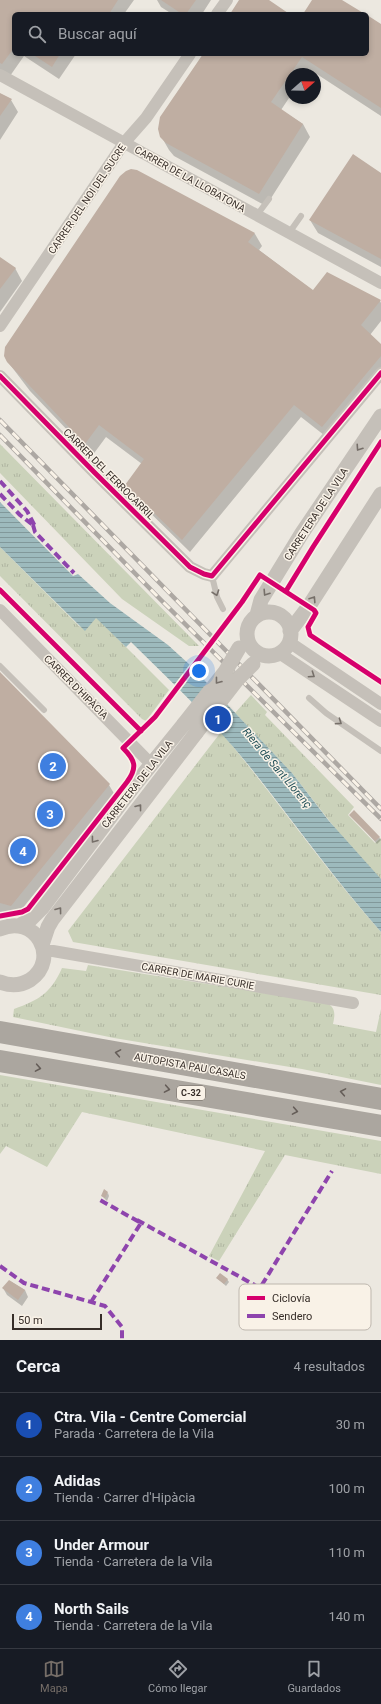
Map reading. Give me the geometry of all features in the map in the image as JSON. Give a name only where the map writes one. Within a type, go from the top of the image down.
[{"type":"highway","name":"AUTOPISTA PAU CASALS","points":[[0,1032],[381,1099]]},
{"type":"highway","name":"C-32","points":[[0,1061],[381,1126]]},
{"type":"street","points":[[218,12],[227,0]]},
{"type":"street","name":"CARRER DEL NOI DEL SUCRE","points":[[0,326],[124,143],[146,118],[189,56]]},
{"type":"street","name":"CARRER DE LA LLOBATONA","points":[[0,75],[381,283]]},
{"type":"street","points":[[212,576],[381,373]]},
{"type":"street","name":"CARRER DEL FERROCARRIL","points":[[0,376],[190,567],[212,576]]},
{"type":"street","name":"CARRETERA DE LA VILA","points":[[257,615],[261,600],[302,533],[381,416]]},
{"type":"street","points":[[381,494],[286,642],[269,656],[258,659],[254,650],[250,646],[247,633],[250,623],[257,615],[265,612],[278,614],[285,619],[286,642],[381,721]]},
{"type":"street","name":"CARRER D'HIPÀCIA","points":[[0,610],[152,765]]},
{"type":"street","name":"CARRETERA DE LA VILA","points":[[19,926],[31,919],[42,908],[129,793],[225,672],[247,633]]},
{"type":"street","points":[[286,642],[381,704]]},
{"type":"street","name":"CARRETERA DE LA VILA","points":[[0,982],[13,985],[20,984],[34,978],[42,965],[42,948],[48,927],[57,914],[237,680],[258,659]]},
{"type":"street","points":[[0,929],[12,925],[30,930],[39,939],[42,948]]},
{"type":"street","name":"CARRER DE MARIE CURIE","points":[[42,948],[353,1003]]},
{"type":"lane","points":[[257,215],[269,199]]},
{"type":"lane","points":[[289,233],[301,216]]},
{"type":"lane","points":[[212,576],[217,597],[223,609]]},
{"type":"lane","points":[[0,666],[44,710]]},
{"type":"lane","points":[[309,698],[326,713],[381,751]]},
{"type":"green space","points":[[0,444],[199,646],[189,646],[122,599],[0,473]]},
{"type":"green space","points":[[0,547],[80,627],[92,613],[169,690],[146,721],[142,719],[0,576]]},
{"type":"green space","points":[[251,695],[267,712],[265,715],[354,807],[348,815],[375,843],[381,838],[381,887],[292,773],[235,713]]},
{"type":"green space","points":[[221,732],[360,908],[381,932],[381,995],[73,942],[68,931]]},
{"type":"green space","points":[[88,965],[327,1003],[332,1007],[334,1012],[333,1024],[376,1032],[381,1009],[381,1085],[302,1069],[114,1038],[13,1017],[14,1009],[37,999],[49,990],[62,968],[86,971]]},
{"type":"green space","points":[[0,1075],[381,1141],[381,1174],[285,1155],[219,1261],[209,1256],[265,1151],[82,1112],[47,1167],[6,1146],[0,1154]]},
{"type":"water","name":"Riera de Sant Llorenç","points":[[0,502],[73,576],[78,574],[110,603],[168,645],[190,665],[292,773],[329,821],[381,879],[381,932],[243,759],[213,724],[131,642],[126,647],[96,618],[85,631],[0,547]]},
{"type":"building","points":[[0,0],[118,0],[110,12],[12,12],[12,51],[2,64],[0,63]]},
{"type":"building","points":[[161,0],[196,0],[187,12],[179,12]]},
{"type":"building","points":[[239,0],[269,0],[287,12],[231,12]]},
{"type":"building","points":[[312,0],[342,0],[362,12],[304,12]]},
{"type":"building","points":[[369,16],[381,24],[381,108],[302,57],[294,68],[285,68],[285,82],[271,102],[303,124],[259,194],[166,143],[160,137],[158,129],[160,117],[202,56],[369,56]]},
{"type":"building","points":[[35,56],[59,56],[52,67]]},
{"type":"building","points":[[0,93],[12,99],[0,116]]},
{"type":"building","points":[[353,154],[381,173],[381,259],[309,220]]},
{"type":"building","points":[[131,169],[137,170],[255,233],[248,242],[313,290],[327,272],[381,300],[361,325],[381,344],[381,356],[322,427],[294,405],[182,540],[125,485],[144,459],[99,425],[85,444],[7,362],[4,356],[5,347],[120,176]]},
{"type":"building","points":[[0,257],[16,268],[0,289]]},
{"type":"building","points":[[0,672],[110,784],[11,906],[0,903]]},
{"type":"building","points":[[354,810],[380,837],[375,841],[349,815]]},
{"type":"building","points":[[104,1189],[108,1192],[105,1198],[101,1196]]},
{"type":"building","points":[[220,1273],[228,1279],[224,1284],[216,1278]]},
{"type":"building","points":[[9,1280],[25,1290],[18,1300],[2,1288]]},
{"type":"railway","points":[[0,420],[381,809]]},
{"type":"railway","points":[[0,435],[161,600],[381,819]]},
{"type":"marked path","points":[[0,481],[27,511],[36,528]]},
{"type":"marked path","points":[[0,494],[20,515],[33,525]]},
{"type":"marked path","points":[[33,525],[35,532],[74,573]]},
{"type":"marked path","points":[[262,1284],[332,1171]]},
{"type":"marked path","points":[[91,1302],[141,1223],[100,1200]]},
{"type":"marked path","points":[[137,1220],[253,1284]]},
{"type":"marked path","points":[[0,1266],[24,1283],[105,1306],[122,1327],[122,1340]]},
{"type":"cycle path","points":[[0,376],[190,567],[212,576],[381,373]]},
{"type":"cycle path","points":[[286,591],[381,442]]},
{"type":"cycle path","points":[[0,916],[22,912],[28,909],[127,782],[133,772],[134,764],[130,756],[123,748],[155,717],[242,602],[260,575],[314,610],[316,613],[308,627],[310,635],[381,682]]},
{"type":"cycle path","points":[[0,590],[141,731]]},
{"type":"place","name":"Ctra. Vila - Centre Comercial","points":[[218,719]]},
{"type":"place","name":"Adidas","points":[[53,766]]},
{"type":"place","name":"Under Armour","points":[[50,814]]},
{"type":"place","name":"North Sails","points":[[23,851]]}]
